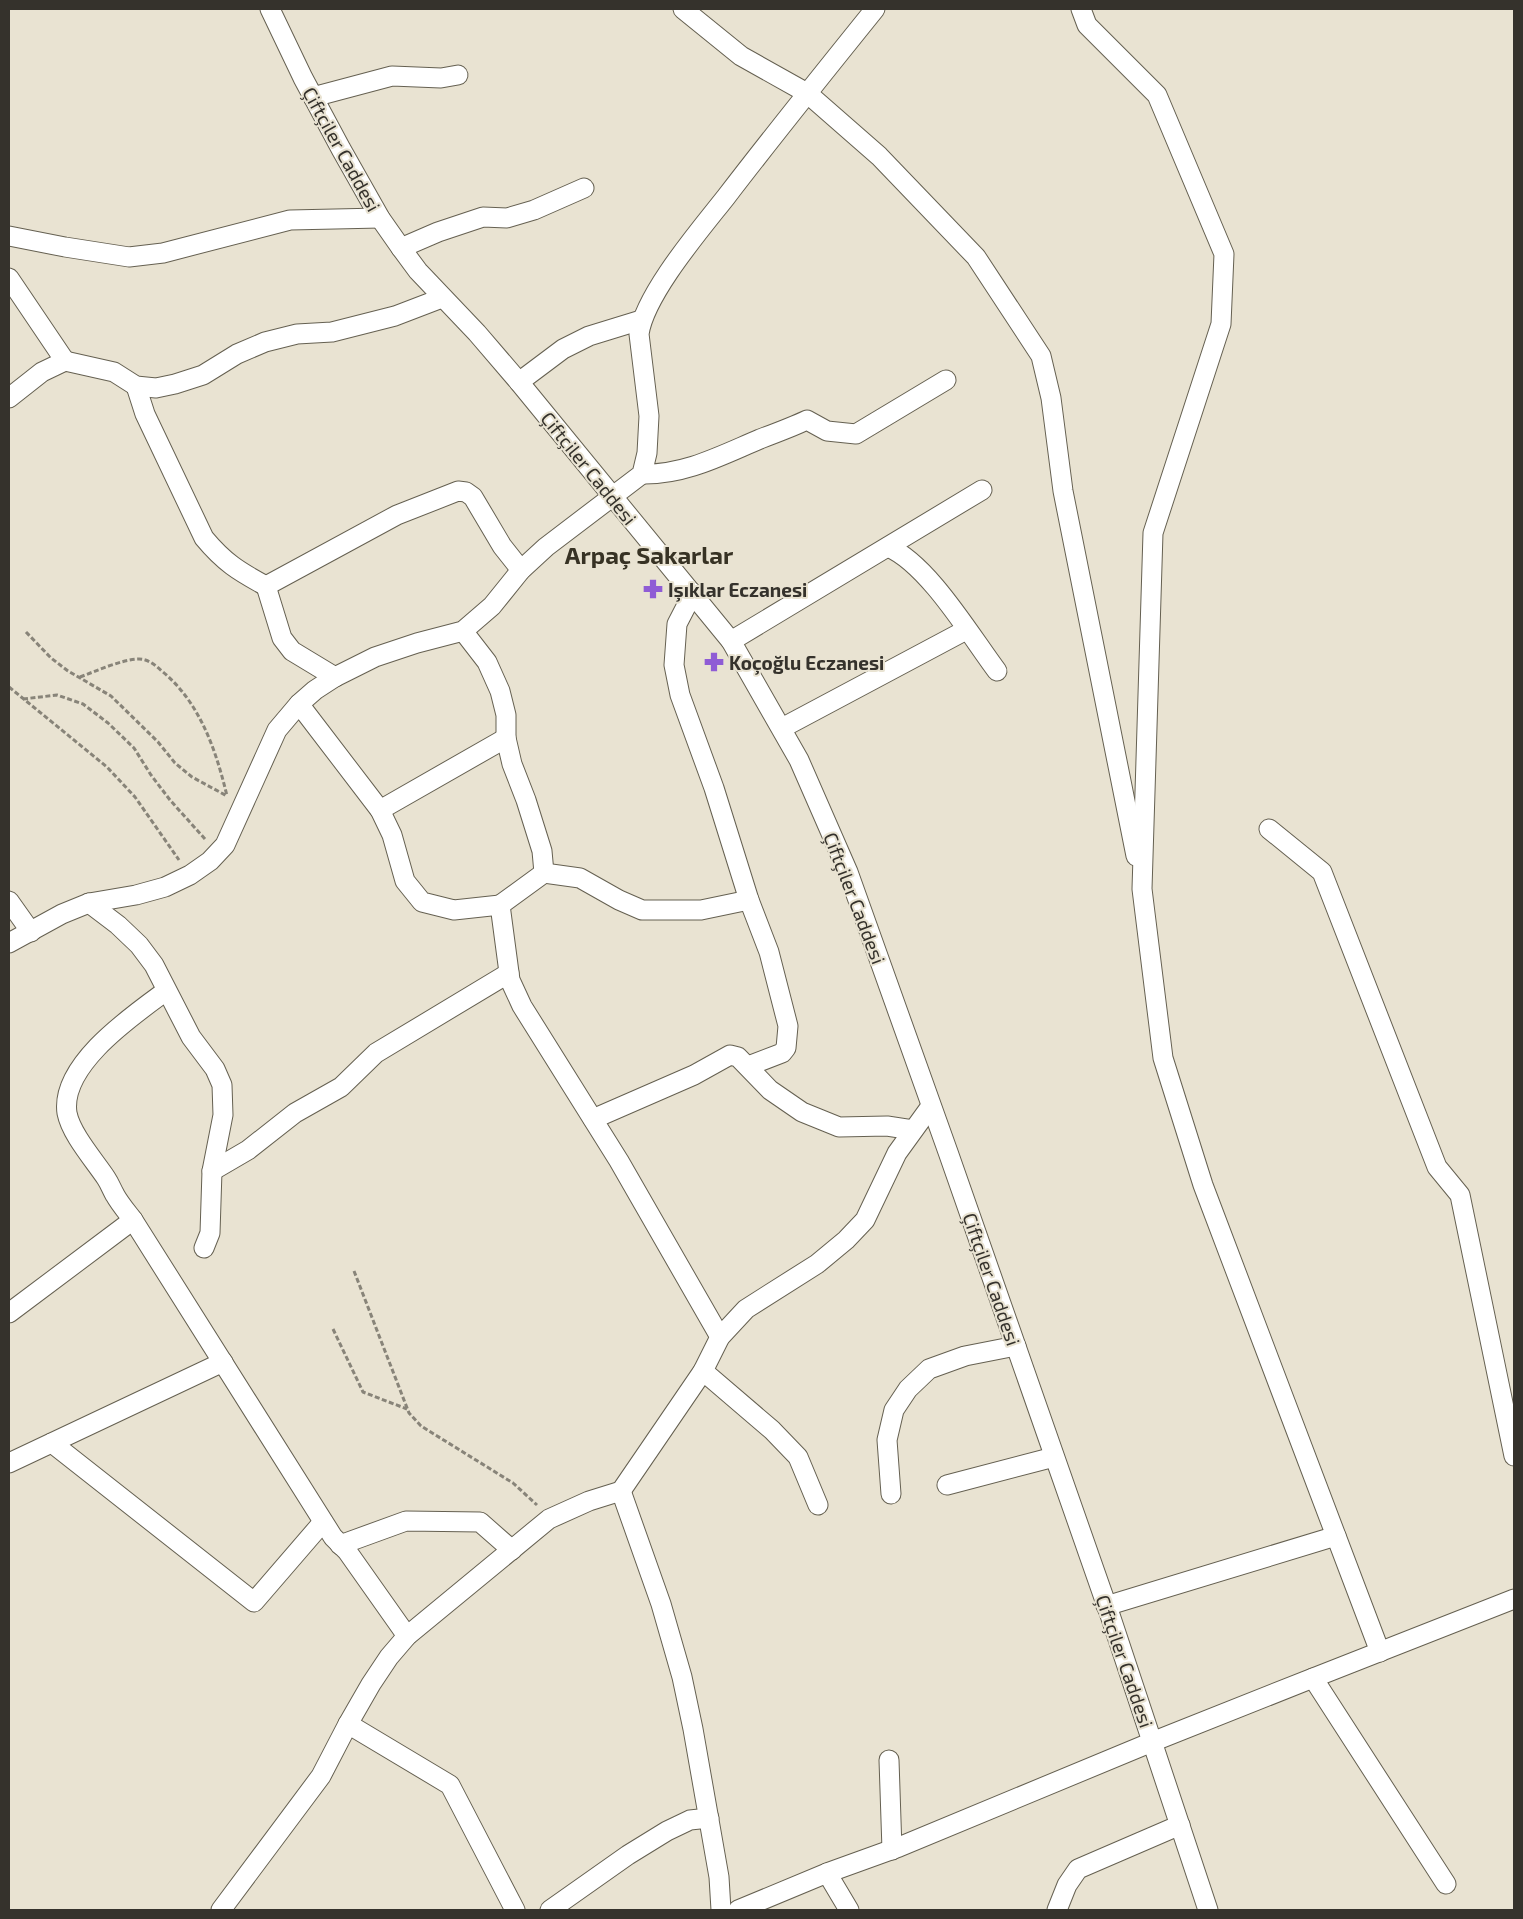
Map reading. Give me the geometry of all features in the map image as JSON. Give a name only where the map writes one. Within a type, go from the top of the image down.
[{"type":"street","name":"Çiftçiler Caddesi","points":[[270,9],[313,97],[380,218],[418,271],[477,333],[519,382],[731,641],[799,760],[848,872],[1016,1346],[1208,1910]]},
{"type":"street","points":[[683,9],[741,56],[807,93],[878,156],[976,257],[1041,356],[1051,398],[1063,491],[1142,889],[1163,1058],[1203,1185],[1380,1652]]},
{"type":"street","points":[[642,474],[647,452],[649,416],[639,334],[641,320],[663,282],[706,223],[875,9]]},
{"type":"street","points":[[1082,9],[1087,25],[1157,95],[1224,254],[1221,324],[1152,533],[1142,889]]},
{"type":"street","points":[[313,97],[392,76],[441,78],[458,75]]},
{"type":"street","points":[[402,248],[438,232],[483,217],[507,218],[534,210],[584,188]]},
{"type":"street","points":[[9,236],[65,248],[129,257],[164,253],[290,220],[380,218]]},
{"type":"street","points":[[9,278],[65,360]]},
{"type":"street","points":[[9,398],[42,372],[65,360],[114,372],[136,386],[156,388],[203,375],[237,354],[265,342],[297,334],[332,332],[395,316],[442,298]]},
{"type":"street","points":[[519,382],[563,349],[589,336],[641,320]]},
{"type":"street","points":[[9,944],[62,914],[89,903],[136,896],[165,886],[190,875],[210,861],[225,845],[277,730],[299,704],[315,690],[335,677],[375,657],[417,643],[463,631],[492,606],[521,570],[546,547],[642,474],[660,475],[695,466],[730,454],[807,420],[827,431],[856,434],[946,380]]},
{"type":"street","points":[[136,386],[145,414],[204,538],[236,570],[266,586],[282,638],[292,651],[335,677]]},
{"type":"street","points":[[731,641],[982,490]]},
{"type":"street","points":[[266,586],[397,515],[458,491],[466,492],[473,497],[502,546],[521,570]]},
{"type":"street","points":[[888,546],[897,551],[933,583],[997,671]]},
{"type":"street","points":[[693,593],[677,624],[674,664],[680,695],[714,788],[749,900],[769,952],[788,1026],[786,1048],[782,1053],[748,1066]]},
{"type":"street","points":[[782,728],[966,630]]},
{"type":"street","points":[[463,631],[487,662],[500,691],[506,715],[506,738],[512,764],[542,851],[544,874]]},
{"type":"street","points":[[299,704],[380,810],[392,835],[405,881],[422,902],[454,910],[500,905],[544,874],[580,878],[619,900],[642,910],[701,910],[749,900]]},
{"type":"street","points":[[380,810],[506,738]]},
{"type":"street","points":[[1269,829],[1322,872],[1438,1167],[1460,1195],[1514,1456]]},
{"type":"street","points":[[9,901],[30,932]]},
{"type":"street","points":[[89,903],[118,925],[139,945],[154,965],[191,1037],[215,1068],[222,1085],[222,1116],[210,1192],[212,1218],[210,1233],[204,1248]]},
{"type":"street","points":[[500,905],[510,980],[532,1025],[593,1119],[720,1337]]},
{"type":"street","points":[[212,1170],[248,1150],[295,1113],[341,1087],[376,1053],[509,973]]},
{"type":"street","points":[[166,991],[113,1032],[96,1048],[73,1081],[67,1096],[67,1114],[71,1126],[108,1181],[114,1195],[133,1220],[323,1522],[333,1537],[347,1551],[407,1636]]},
{"type":"street","points":[[593,1119],[694,1075],[730,1055],[738,1057],[770,1090],[802,1112],[838,1127],[887,1126],[913,1130]]},
{"type":"street","points":[[221,1910],[321,1776],[348,1724],[389,1657],[407,1636],[549,1519],[589,1501],[621,1491],[703,1371],[720,1337],[746,1309],[817,1264],[846,1240],[865,1220],[896,1153],[931,1106]]},
{"type":"street","points":[[9,1313],[133,1220]]},
{"type":"street","points":[[891,1494],[887,1440],[894,1410],[908,1388],[929,1369],[965,1356],[1016,1346]]},
{"type":"street","points":[[9,1463],[223,1362]]},
{"type":"street","points":[[703,1371],[772,1430],[798,1457],[818,1505]]},
{"type":"street","points":[[52,1443],[254,1602],[323,1522]]},
{"type":"street","points":[[947,1485],[1054,1457]]},
{"type":"street","points":[[621,1491],[661,1604],[682,1677],[719,1877],[721,1910]]},
{"type":"street","points":[[340,1545],[406,1521],[480,1522],[512,1550]]},
{"type":"street","points":[[1106,1606],[1336,1536]]},
{"type":"street","points":[[738,1910],[827,1873],[892,1850],[1152,1742],[1514,1599]]},
{"type":"street","points":[[1313,1678],[1446,1884]]},
{"type":"street","points":[[348,1724],[450,1785],[515,1910]]},
{"type":"street","points":[[889,1760],[892,1850]]},
{"type":"street","points":[[550,1910],[628,1855],[668,1831],[690,1820],[709,1818]]},
{"type":"street","points":[[1057,1910],[1067,1885],[1078,1869],[1180,1825]]},
{"type":"street","points":[[827,1873],[849,1910]]},
{"type":"path","points":[[26,632],[51,658],[68,671],[111,696],[124,707],[158,742],[175,763],[192,777],[227,797],[209,738],[195,708],[184,692],[158,668],[149,661],[139,659],[105,667],[80,677]]},
{"type":"path","points":[[9,687],[107,767],[134,797],[190,875]]},
{"type":"path","points":[[23,699],[57,695],[83,704],[108,722],[134,748],[165,794],[217,853]]},
{"type":"path","points":[[354,1271],[410,1413],[421,1426],[513,1483],[532,1499],[549,1519]]},
{"type":"path","points":[[333,1329],[363,1392],[408,1409]]},
{"type":"place","name":"Işıklar Eczanesi","points":[[653,589]]},
{"type":"place","name":"Koçoğlu Eczanesi","points":[[714,662]]},
{"type":"district","name":"Arpaç Sakarlar","points":[[649,554]]}]
